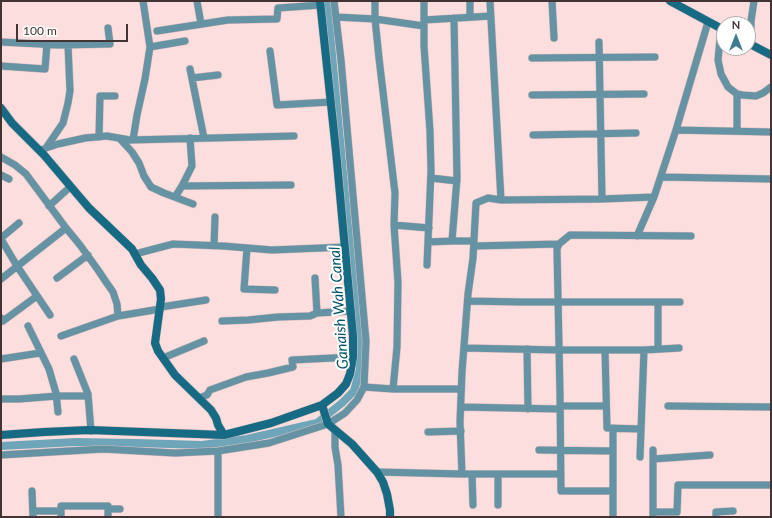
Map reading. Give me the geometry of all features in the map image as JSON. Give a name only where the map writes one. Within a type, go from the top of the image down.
[{"type":"street","points":[[133,140],[150,47],[143,1]]},
{"type":"street","points":[[197,1],[201,24]]},
{"type":"street","points":[[1,455],[103,449],[175,453],[218,451],[269,443],[327,423],[345,413],[357,400],[364,387],[366,341],[334,1]]},
{"type":"street","points":[[375,1],[375,19],[382,88],[395,193],[394,225],[398,282],[397,347],[393,389]]},
{"type":"street","points":[[424,1],[424,46],[430,131],[431,178],[427,265]]},
{"type":"street","points":[[470,1],[470,17]]},
{"type":"street","points":[[490,1],[501,200]]},
{"type":"street","points":[[552,1],[554,38]]},
{"type":"street","points":[[670,1],[716,26]]},
{"type":"street","points":[[752,16],[754,1]]},
{"type":"street","points":[[1,435],[92,430],[224,435],[271,423],[322,406],[338,393],[346,384],[350,374],[352,356],[351,311],[320,3],[278,8],[277,19],[228,20],[157,31]]},
{"type":"street","points":[[336,17],[424,23],[454,18],[491,16]]},
{"type":"street","points":[[452,241],[457,181],[454,18]]},
{"type":"street","points":[[637,236],[661,177],[708,22]]},
{"type":"street","points":[[1,42],[68,45],[110,44],[108,28]]},
{"type":"street","points":[[169,29],[173,43]]},
{"type":"street","points":[[150,47],[185,41]]},
{"type":"street","points":[[599,42],[602,199]]},
{"type":"street","points":[[1,66],[45,69],[46,44]]},
{"type":"street","points":[[43,149],[62,123],[68,104],[70,91],[68,45]]},
{"type":"street","points":[[756,48],[771,55]]},
{"type":"street","points":[[270,51],[277,105],[331,102]]},
{"type":"street","points":[[719,56],[721,74],[728,87],[737,94],[756,96],[771,87]]},
{"type":"street","points":[[532,58],[655,57]]},
{"type":"street","points":[[190,69],[204,138]]},
{"type":"street","points":[[192,78],[218,75]]},
{"type":"street","points":[[532,95],[644,94]]},
{"type":"street","points":[[737,94],[737,131]]},
{"type":"street","points":[[99,137],[100,96],[115,96]]},
{"type":"street","points":[[1,108],[12,123],[43,149],[70,186],[89,208],[132,249],[141,265],[160,290],[162,298],[155,343],[158,351],[175,375],[211,410],[224,435]]},
{"type":"street","points":[[676,130],[771,132]]},
{"type":"street","points":[[533,135],[636,133]]},
{"type":"street","points":[[43,149],[85,138],[107,136],[133,140],[294,136]]},
{"type":"street","points":[[175,197],[192,166],[190,138]]},
{"type":"street","points":[[120,139],[132,152],[151,187],[193,204]]},
{"type":"street","points":[[1,157],[15,165],[26,174],[88,255],[113,292],[117,304],[118,316]]},
{"type":"street","points":[[1,175],[9,179]]},
{"type":"street","points":[[661,177],[771,179]]},
{"type":"street","points":[[431,178],[457,181]]},
{"type":"street","points":[[182,186],[291,185]]},
{"type":"street","points":[[49,206],[70,186]]},
{"type":"street","points":[[462,474],[460,431],[461,389],[473,258],[476,203],[488,198],[501,200],[654,197]]},
{"type":"street","points":[[214,246],[215,217]]},
{"type":"street","points":[[19,223],[1,238],[17,266],[50,315]]},
{"type":"street","points":[[394,225],[429,228]]},
{"type":"street","points":[[1,279],[66,228]]},
{"type":"street","points":[[613,491],[561,491],[557,249],[559,244],[570,236],[691,236]]},
{"type":"street","points":[[428,242],[452,241],[474,244],[559,244]]},
{"type":"street","points":[[135,254],[173,244],[272,250],[345,247]]},
{"type":"street","points":[[247,248],[244,289],[275,290]]},
{"type":"street","points":[[58,278],[88,255]]},
{"type":"street","points":[[315,278],[317,313]]},
{"type":"street","points":[[1,318],[3,320],[37,296]]},
{"type":"street","points":[[60,336],[118,316],[206,300]]},
{"type":"street","points":[[468,301],[680,302]]},
{"type":"street","points":[[658,302],[658,349]]},
{"type":"street","points":[[222,321],[310,316],[317,313],[351,311]]},
{"type":"street","points":[[28,326],[49,369],[56,396],[58,412]]},
{"type":"street","points":[[163,358],[204,341]]},
{"type":"street","points":[[464,348],[559,350],[644,350],[679,348]]},
{"type":"street","points":[[527,349],[528,408]]},
{"type":"street","points":[[605,350],[607,428],[641,429]]},
{"type":"street","points":[[640,457],[644,350]]},
{"type":"street","points":[[1,360],[40,353]]},
{"type":"street","points":[[199,398],[207,395],[210,390],[246,377],[292,367],[292,360],[352,356]]},
{"type":"street","points":[[74,360],[88,396],[92,430]]},
{"type":"street","points":[[364,387],[393,389],[461,389]]},
{"type":"street","points":[[1,399],[88,396]]},
{"type":"street","points":[[322,406],[327,423],[352,444],[377,472],[383,482],[387,494],[390,517]]},
{"type":"street","points":[[461,407],[560,408],[606,406]]},
{"type":"street","points":[[668,406],[771,407]]},
{"type":"street","points":[[613,428],[613,517]]},
{"type":"street","points":[[335,430],[341,517]]},
{"type":"street","points":[[428,432],[460,431]]},
{"type":"street","points":[[640,449],[653,455],[710,455]]},
{"type":"street","points":[[539,450],[613,451]]},
{"type":"street","points":[[218,451],[218,517]]},
{"type":"street","points":[[653,455],[653,515],[677,512],[678,485],[771,485]]},
{"type":"street","points":[[377,472],[561,474]]},
{"type":"street","points":[[472,474],[473,505]]},
{"type":"street","points":[[498,474],[498,505]]},
{"type":"street","points":[[32,492],[33,514],[61,514],[61,506],[108,506],[108,513],[120,509]]},
{"type":"street","points":[[716,517],[716,512],[732,511]]},
{"type":"waterway","name":"Ganaish Wah Canal","points":[[1,446],[76,442],[202,445],[247,439],[317,423],[342,403],[354,391],[360,369],[357,322],[327,1]]}]
